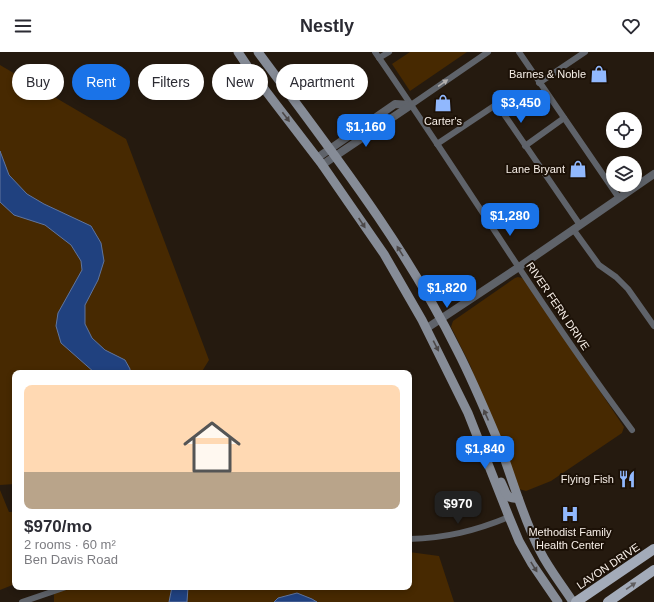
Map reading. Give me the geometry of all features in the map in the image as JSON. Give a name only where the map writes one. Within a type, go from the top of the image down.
[{"type":"main road","points":[[238,52],[252,73],[320,162],[384,254],[427,328],[468,413],[509,517],[532,564],[558,602]]},
{"type":"main road","points":[[258,52],[333,153],[392,237],[441,320],[457,350],[498,441],[518,498],[540,551],[573,602]]},
{"type":"main road","points":[[468,413],[482,437],[509,498],[518,498]]},
{"type":"main road","name":"LAVON DRIVE","points":[[576,602],[654,549]]},
{"type":"main road","points":[[608,602],[653,570]]},
{"type":"street","name":"RIVER FERN DRIVE","points":[[375,52],[488,222],[632,430]]},
{"type":"street","points":[[379,58],[389,52]]},
{"type":"street","points":[[320,162],[411,105],[488,52]]},
{"type":"street","points":[[519,52],[619,198]]},
{"type":"street","points":[[539,83],[584,52]]},
{"type":"street","points":[[437,144],[497,104],[577,227],[599,265],[616,276],[628,289],[654,326]]},
{"type":"street","points":[[525,146],[564,118]]},
{"type":"street","points":[[427,328],[441,320],[654,174]]},
{"type":"street","points":[[412,540],[432,539],[470,531],[509,517]]},
{"type":"street","points":[[22,602],[57,590]]},
{"type":"shaded area","points":[[410,52],[467,52],[410,91],[392,64]]},
{"type":"shaded area","points":[[0,65],[12,72],[12,100],[60,100],[126,139],[209,360],[203,370],[12,370],[12,484],[0,485]]},
{"type":"shaded area","points":[[518,277],[526,281],[624,427],[622,433],[551,481],[526,491],[519,489],[479,392],[471,367],[451,327],[453,321]]},
{"type":"shaded area","points":[[0,490],[9,512],[12,512],[12,585],[0,590]]},
{"type":"shaded area","points":[[412,552],[439,556],[454,602],[54,602],[54,593],[51,590],[412,590]]},
{"type":"water","points":[[0,151],[9,175],[27,194],[44,204],[91,226],[101,243],[104,261],[98,280],[85,305],[85,324],[92,338],[105,350],[125,360],[130,370],[92,370],[61,343],[56,326],[58,313],[82,270],[81,261],[71,245],[45,225],[14,215],[0,202]]},
{"type":"water","points":[[171,590],[188,590],[187,602],[169,602]]},
{"type":"water","points":[[297,593],[317,602],[274,602],[278,598]]},
{"type":"place","name":"Barnes & Noble","points":[[599,74]]},
{"type":"place","name":"Carter's","points":[[443,103]]},
{"type":"place","name":"Lane Bryant","points":[[578,169]]},
{"type":"place","name":"Flying Fish","points":[[627,479]]},
{"type":"place","name":"Methodist Family Health Center","points":[[570,514]]}]
